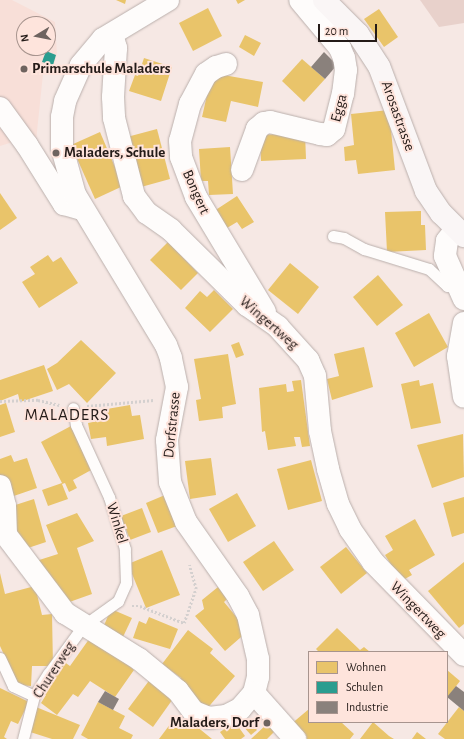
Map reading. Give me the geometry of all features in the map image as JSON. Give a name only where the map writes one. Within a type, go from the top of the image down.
[{"type":"main road","name":"Arosastrasse","points":[[324,0],[358,34],[379,66],[426,191],[441,213],[460,233]]},
{"type":"street","name":"Dorfstrasse","points":[[168,0],[112,34],[95,47],[80,65],[68,88],[62,117],[62,148],[75,195],[82,209],[166,345],[171,358],[177,387],[167,440],[170,482],[186,522],[238,596],[248,615],[258,659],[254,693]]},
{"type":"street","name":"Egga","points":[[242,170],[257,129],[264,123],[277,123],[327,135],[334,129],[343,94],[346,70],[344,58],[340,48],[300,0]]},
{"type":"street","name":"Wingertweg","points":[[112,34],[116,48],[113,91],[114,118],[134,196],[147,213],[175,234],[240,299],[271,321],[303,353],[311,365],[324,452],[333,488],[350,530],[373,562],[464,655]]},
{"type":"street","name":"Bongert","points":[[226,64],[216,67],[206,74],[190,104],[180,141],[182,157],[196,197],[271,321]]},
{"type":"street","points":[[0,108],[27,145],[64,204],[82,209]]},
{"type":"street","points":[[460,233],[447,241],[444,256],[462,293]]},
{"type":"street","points":[[464,323],[458,356],[464,397]]},
{"type":"street","points":[[0,486],[5,506],[3,530],[65,613],[83,626],[139,659],[178,691],[194,712],[209,718],[226,716],[240,709],[254,693],[295,739]]},
{"type":"lane","points":[[333,236],[344,238],[364,250],[429,269],[447,286],[462,293]]},
{"type":"lane","name":"Winkel","points":[[73,408],[76,425],[109,497],[125,549],[126,583],[123,595],[111,606],[83,626]]},
{"type":"lane","name":"Churerweg","points":[[23,739],[34,696],[83,626]]},
{"type":"lane","points":[[0,658],[13,686],[34,696]]},
{"type":"path","points":[[0,401],[38,400],[73,408],[158,400]]},
{"type":"path","points":[[111,606],[140,606],[184,623],[196,589],[188,559]]},
{"type":"shaded area","name":"Primarschule Maladers","points":[[0,0],[12,0],[43,16],[16,16],[16,56],[56,56],[56,38],[57,54],[54,65],[43,74],[36,141],[16,141],[0,146]]},
{"type":"shaded area","points":[[420,0],[464,0],[464,23],[439,27]]},
{"type":"building: Wohnen","points":[[116,0],[126,0],[125,4]]},
{"type":"building: Wohnen","points":[[236,0],[245,0],[238,4]]},
{"type":"building: Wohnen","points":[[208,8],[222,36],[193,51],[179,23]]},
{"type":"building: Wohnen","points":[[379,9],[398,37],[384,47],[364,19]]},
{"type":"building: Wohnen","points":[[245,35],[261,43],[254,56],[239,47]]},
{"type":"building: Wohnen","points":[[144,58],[172,67],[161,101],[129,91],[135,75],[138,76]]},
{"type":"building: Wohnen","points":[[302,59],[325,79],[304,102],[282,81]]},
{"type":"building: Wohnen","points":[[212,73],[263,82],[258,107],[231,101],[226,122],[202,117]]},
{"type":"building: Wohnen","points":[[389,110],[395,170],[358,174],[356,160],[345,161],[344,147],[354,145],[351,114]]},
{"type":"building: Wohnen","points":[[157,129],[170,179],[141,187],[127,137]]},
{"type":"building: Wohnen","points":[[100,132],[123,186],[95,199],[71,145]]},
{"type":"building: Wohnen","points":[[305,133],[306,159],[261,161],[260,135]]},
{"type":"building: Wohnen","points":[[230,147],[233,194],[209,195],[208,181],[201,181],[199,149]]},
{"type":"building: Wohnen","points":[[0,193],[17,218],[0,230]]},
{"type":"building: Wohnen","points":[[237,196],[254,222],[242,229],[237,222],[222,231],[211,213]]},
{"type":"building: Wohnen","points":[[421,211],[421,225],[425,225],[426,250],[387,252],[385,212]]},
{"type":"building: Wohnen","points":[[168,242],[198,273],[181,290],[150,260]]},
{"type":"building: Wohnen","points":[[48,255],[53,262],[61,257],[78,283],[39,308],[22,282],[35,274],[30,267]]},
{"type":"building: Wohnen","points":[[290,263],[319,287],[298,314],[268,290]]},
{"type":"building: Wohnen","points":[[378,275],[403,305],[377,326],[353,297]]},
{"type":"building: Wohnen","points":[[214,290],[233,309],[210,332],[185,308],[200,291],[207,297]]},
{"type":"building: Wohnen","points":[[429,313],[448,347],[414,367],[395,333]]},
{"type":"building: Wohnen","points":[[81,340],[116,373],[87,403],[69,384],[57,390],[47,369],[57,363]]},
{"type":"building: Wohnen","points":[[239,342],[244,355],[236,358],[231,345]]},
{"type":"building: Wohnen","points":[[364,347],[373,387],[332,400],[327,379],[339,376],[334,354]]},
{"type":"building: Wohnen","points":[[228,354],[236,404],[222,407],[223,418],[199,421],[196,400],[201,399],[194,359]]},
{"type":"building: Wohnen","points":[[44,365],[53,391],[20,402],[18,394],[0,401],[0,380]]},
{"type":"building: Wohnen","points":[[301,380],[310,446],[302,447],[300,437],[294,437],[296,446],[268,450],[265,431],[262,432],[259,388],[286,384],[287,392],[294,391],[292,381]]},
{"type":"building: Wohnen","points":[[419,380],[420,386],[433,383],[441,423],[411,429],[401,384]]},
{"type":"building: Wohnen","points":[[6,403],[15,432],[0,437],[0,405]]},
{"type":"building: Wohnen","points":[[130,405],[132,416],[140,415],[144,439],[107,446],[106,437],[91,439],[88,423],[103,420],[101,410]]},
{"type":"building: Wohnen","points":[[71,426],[93,469],[73,480],[77,488],[69,492],[65,483],[62,484],[68,499],[48,506],[42,490],[62,483],[41,442]]},
{"type":"building: Wohnen","points":[[463,434],[464,477],[432,488],[417,445]]},
{"type":"building: Wohnen","points":[[11,455],[14,462],[27,458],[37,488],[8,498],[0,475],[0,459]]},
{"type":"building: Wohnen","points":[[211,458],[216,495],[190,499],[185,461]]},
{"type":"building: Wohnen","points":[[311,460],[322,501],[288,510],[277,469]]},
{"type":"building: Wohnen","points":[[237,493],[256,526],[228,542],[209,509]]},
{"type":"building: Wohnen","points":[[165,495],[177,526],[158,533],[146,503]]},
{"type":"building: Wohnen","points":[[464,497],[464,533],[452,537],[443,503]]},
{"type":"building: Wohnen","points":[[34,499],[46,542],[22,550],[6,508]]},
{"type":"building: Wohnen","points":[[142,508],[151,532],[130,540],[121,516]]},
{"type":"building: Wohnen","points":[[77,513],[94,541],[77,548],[92,594],[61,605],[36,561],[58,554],[46,525]]},
{"type":"building: Wohnen","points":[[415,519],[435,555],[409,570],[412,575],[403,580],[398,576],[385,555],[393,550],[385,536]]},
{"type":"building: Wohnen","points":[[274,541],[294,570],[263,591],[243,562]]},
{"type":"building: Wohnen","points":[[346,547],[367,573],[341,594],[320,567]]},
{"type":"building: Wohnen","points":[[162,550],[180,595],[146,608],[128,564]]},
{"type":"building: Wohnen","points":[[464,562],[464,624],[459,628],[428,591]]},
{"type":"building: Wohnen","points":[[0,573],[5,594],[35,586],[42,615],[52,614],[53,666],[32,666],[31,686],[18,685],[0,646]]},
{"type":"building: Wohnen","points":[[218,587],[227,599],[224,602],[248,631],[225,651],[195,616],[204,609],[202,600]]},
{"type":"building: Wohnen","points":[[111,609],[132,618],[122,639],[102,630]]},
{"type":"building: Wohnen","points":[[149,617],[178,629],[170,649],[133,638],[139,621],[146,624]]},
{"type":"building: Wohnen","points":[[337,628],[360,650],[364,647],[369,651],[318,651],[316,649]]},
{"type":"building: Wohnen","points":[[188,630],[213,649],[210,653],[235,676],[205,711],[178,681],[181,678],[162,664]]},
{"type":"building: Wohnen","points":[[92,635],[134,670],[115,697],[90,681],[78,697],[73,694],[57,715],[41,703],[46,695],[40,691],[60,659],[70,666]]},
{"type":"building: Wohnen","points":[[448,671],[460,681],[448,697]]},
{"type":"building: Wohnen","points":[[151,678],[175,696],[153,727],[128,709]]},
{"type":"building: Wohnen","points":[[0,688],[29,702],[18,724],[11,721],[4,737],[7,739],[0,739]]},
{"type":"building: Wohnen","points":[[98,702],[125,716],[119,728],[133,735],[131,739],[88,739],[81,735]]},
{"type":"building: Wohnen","points":[[36,707],[80,725],[73,739],[52,739],[27,731]]},
{"type":"building: Wohnen","points":[[459,707],[464,711],[464,739],[445,739],[438,734]]},
{"type":"building: Wohnen","points":[[308,710],[308,723],[342,723],[354,734],[350,739],[303,739],[290,725]]},
{"type":"building: Wohnen","points":[[174,719],[185,727],[190,721],[212,739],[159,739]]},
{"type":"building: Wohnen","points":[[248,720],[257,730],[251,735],[242,725]]},
{"type":"building: Wohnen","points":[[270,721],[277,729],[267,739],[251,739]]},
{"type":"building: Wohnen","points":[[235,722],[245,736],[241,739],[225,739],[220,732]]},
{"type":"building: Wohnen","points":[[372,723],[374,723],[394,739],[360,739]]},
{"type":"building: Wohnen","points":[[417,732],[426,739],[412,739]]},
{"type":"building: Schulen","points":[[44,56],[56,56],[53,65],[42,62]]},
{"type":"building: Industrie","points":[[324,52],[337,65],[325,79],[311,67]]},
{"type":"building: Industrie","points":[[456,686],[464,692],[464,711],[448,698]]},
{"type":"building: Industrie","points":[[105,691],[119,699],[113,710],[98,702]]},
{"type":"place","name":"Primarschule Maladers","points":[[24,69]]},
{"type":"place","name":"Maladers, Schule","points":[[56,153]]},
{"type":"place","name":"Maladers, Dorf","points":[[267,723]]},
{"type":"district","name":"MALADERS","points":[[67,415]]}]
